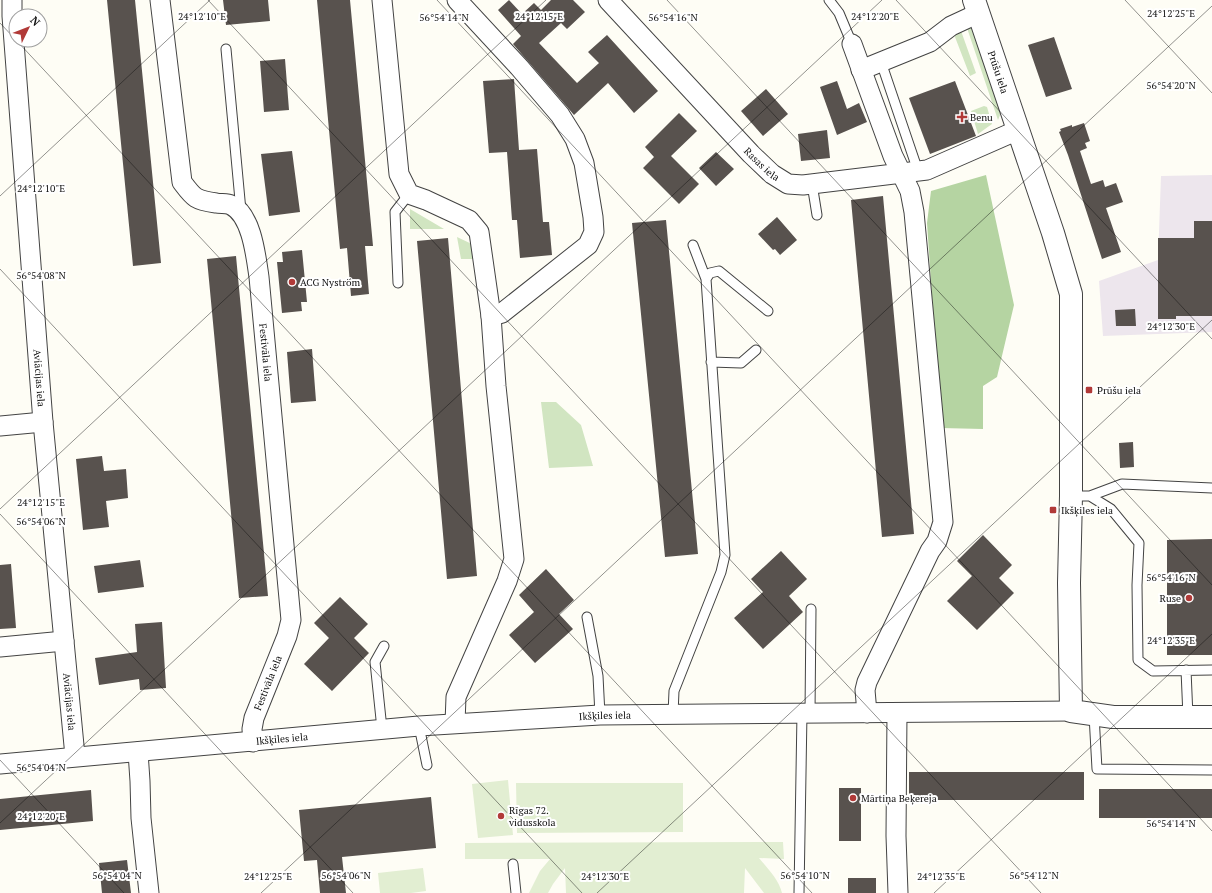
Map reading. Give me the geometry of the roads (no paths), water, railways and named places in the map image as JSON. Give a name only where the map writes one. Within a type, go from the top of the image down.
[{"type":"street","name":"Aviācijas iela","points":[[12,0],[43,422],[75,756]]},
{"type":"street","points":[[160,0],[182,182],[193,196],[200,200],[230,204],[241,211]]},
{"type":"street","points":[[382,0],[398,174],[408,194],[426,200],[469,220],[479,232],[491,316],[496,386],[514,559],[507,581],[456,697],[455,723]]},
{"type":"street","points":[[457,0],[519,67],[560,115],[575,139],[584,163],[593,217],[594,232],[588,245],[502,313],[491,316]]},
{"type":"street","name":"Rasas iela","points":[[608,0],[746,149],[772,174],[788,184],[803,185],[927,170],[1018,130]]},
{"type":"street","points":[[861,70],[930,42],[977,6]]},
{"type":"street","name":"Prūšu iela","points":[[977,6],[1053,233],[1071,294],[1081,496],[1069,583],[1071,711]]},
{"type":"street","points":[[852,44],[893,156],[910,172],[910,191],[914,212],[943,522],[937,542],[930,551],[869,676],[865,690],[867,712]]},
{"type":"street","name":"Festivāla iela","points":[[241,211],[254,244],[258,271],[291,620],[287,636],[254,718],[252,729],[253,742]]},
{"type":"street","points":[[0,426],[43,422]]},
{"type":"street","points":[[0,647],[64,641]]},
{"type":"street","name":"Ikšķiles iela","points":[[0,764],[75,756],[138,752],[455,723],[600,715],[1071,711],[1113,717],[1212,717]]},
{"type":"street","points":[[897,713],[896,836],[898,893]]},
{"type":"street","points":[[138,752],[141,818],[149,893]]},
{"type":"lane","points":[[829,0],[839,13],[852,44]]},
{"type":"lane","points":[[226,49],[241,211]]},
{"type":"lane","points":[[881,62],[910,172]]},
{"type":"lane","points":[[812,184],[817,216]]},
{"type":"lane","points":[[398,283],[395,212],[408,194]]},
{"type":"lane","points":[[673,714],[674,690],[721,572],[726,555],[706,279],[693,245]]},
{"type":"lane","points":[[706,279],[710,273],[719,271],[768,312]]},
{"type":"lane","points":[[712,362],[741,363],[756,350]]},
{"type":"lane","points":[[1081,496],[1122,484],[1212,488]]},
{"type":"lane","points":[[1081,496],[1111,509],[1139,543],[1137,585],[1138,660],[1153,671],[1212,670]]},
{"type":"lane","points":[[799,893],[811,609]]},
{"type":"lane","points":[[587,617],[598,676],[600,715]]},
{"type":"lane","points":[[382,729],[375,662],[384,646]]},
{"type":"lane","points":[[1186,670],[1188,717]]},
{"type":"lane","points":[[1094,715],[1097,769],[1212,770]]},
{"type":"lane","points":[[419,726],[427,765]]},
{"type":"lane","points":[[513,864],[516,893]]},
{"type":"place","name":"Benu","points":[[962,117]]},
{"type":"place","name":"ACG Nyström","points":[[292,282]]},
{"type":"place","name":"Prūšu iela","points":[[1089,390]]},
{"type":"place","name":"Ikšķiles iela","points":[[1053,510]]},
{"type":"place","name":"Ruse","points":[[1189,598]]},
{"type":"place","name":"Mārtiņa Beķereja","points":[[853,798]]},
{"type":"place","name":"Rīgas 72. vidusskola","points":[[501,816]]}]
